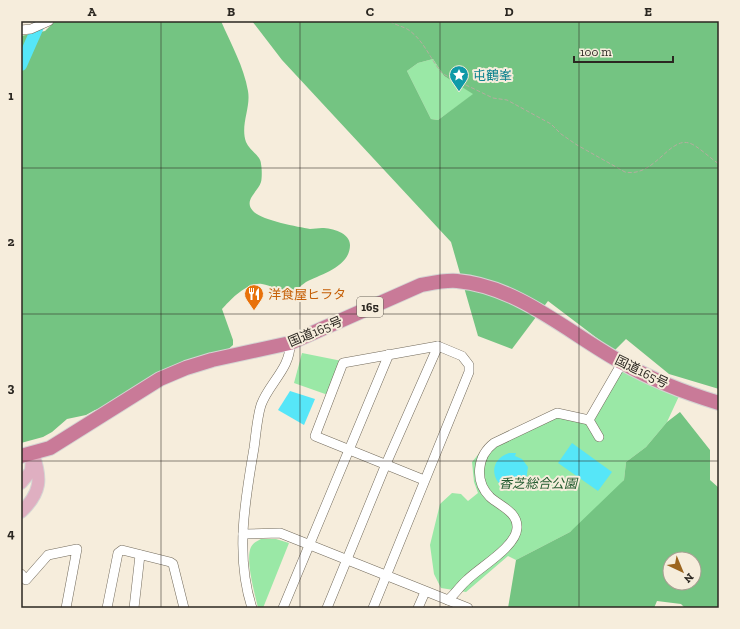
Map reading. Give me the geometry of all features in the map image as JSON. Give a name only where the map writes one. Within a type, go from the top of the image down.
[{"type":"highway","name":"国道165号","points":[[27,455],[50,448],[160,379],[186,368],[212,360],[290,343],[421,285],[457,281],[478,285],[520,300],[558,321],[622,363],[662,382],[719,403]]},
{"type":"main road","points":[[21,483],[31,471],[27,455]]},
{"type":"main road","points":[[21,512],[33,500],[39,479],[27,455]]},
{"type":"street","points":[[21,30],[49,21]]},
{"type":"street","points":[[252,608],[246,583],[243,534],[247,490],[261,405],[280,375],[290,353],[290,343]]},
{"type":"street","points":[[327,608],[348,560],[386,464],[438,346]]},
{"type":"street","points":[[373,608],[469,372],[469,365],[462,356],[438,346],[343,363],[315,436],[424,480]]},
{"type":"street","points":[[283,608],[389,354]]},
{"type":"street","points":[[589,420],[622,363]]},
{"type":"street","points":[[448,600],[467,579],[509,545],[515,536],[517,528],[512,514],[490,496],[481,480],[480,463],[486,451],[494,443],[557,413],[589,420],[599,437]]},
{"type":"street","points":[[243,534],[280,533],[468,608]]},
{"type":"street","points":[[21,574],[26,580],[48,555],[77,550],[66,608]]},
{"type":"street","points":[[107,608],[118,553],[122,550],[173,564],[184,608]]},
{"type":"street","points":[[134,608],[140,554]]},
{"type":"street","points":[[418,608],[425,592]]},
{"type":"path","points":[[390,21],[410,30],[421,42],[437,68],[443,74],[494,98],[507,100],[551,124],[560,134],[625,172],[632,173],[648,168],[668,151],[684,142],[690,143],[719,164]]},
{"type":"green space","points":[[55,21],[221,21],[240,64],[248,91],[249,97],[244,136],[250,148],[259,158],[261,166],[261,182],[250,200],[250,207],[257,214],[280,223],[310,229],[322,228],[335,230],[347,237],[350,245],[349,253],[345,259],[334,269],[306,282],[289,295],[269,286],[256,284],[245,288],[235,296],[222,309],[233,340],[233,345],[225,352],[104,408],[95,410],[86,415],[67,419],[52,432],[43,437],[21,443],[21,36],[45,31]]},
{"type":"green space","points":[[252,21],[719,21],[719,389],[669,374],[626,339],[614,351],[548,301],[512,349],[478,336],[451,242],[282,60]],"holes":[[[433,59],[444,76],[473,94],[438,120],[431,119],[407,71],[418,63]]]},
{"type":"green space","points":[[433,59],[444,76],[474,94],[438,120],[431,119],[407,71],[418,63]]},
{"type":"green space","points":[[302,353],[342,361],[328,395],[294,383]]},
{"type":"green space","name":"香芝総合公園","points":[[616,365],[680,394],[667,422],[646,447],[626,462],[624,480],[600,509],[570,532],[516,560],[508,556],[466,592],[441,588],[434,574],[430,545],[440,504],[452,493],[461,494],[468,501],[478,493],[474,482],[472,462],[486,445],[500,435],[554,410],[587,416]]},
{"type":"green space","points":[[680,412],[710,450],[710,480],[719,488],[719,608],[685,608],[681,604],[657,601],[654,608],[508,608],[516,560],[570,532],[624,480],[626,462],[646,447],[667,422]]},
{"type":"green space","points":[[261,539],[276,539],[289,543],[263,608],[258,608],[251,577],[249,553],[253,544]]},
{"type":"water","points":[[290,391],[315,399],[304,425],[278,410]]},
{"type":"water","points":[[572,443],[612,472],[598,491],[558,463]]},
{"type":"water","points":[[509,453],[516,453],[515,456],[522,459],[528,467],[526,481],[528,482],[518,490],[509,489],[503,486],[495,475],[494,469],[496,462],[501,457]]},
{"type":"waterway","points":[[21,65],[40,22]]},
{"type":"place","name":"屯鶴峯","points":[[459,92]]},
{"type":"place","name":"洋食屋ヒラタ","points":[[254,311]]}]
